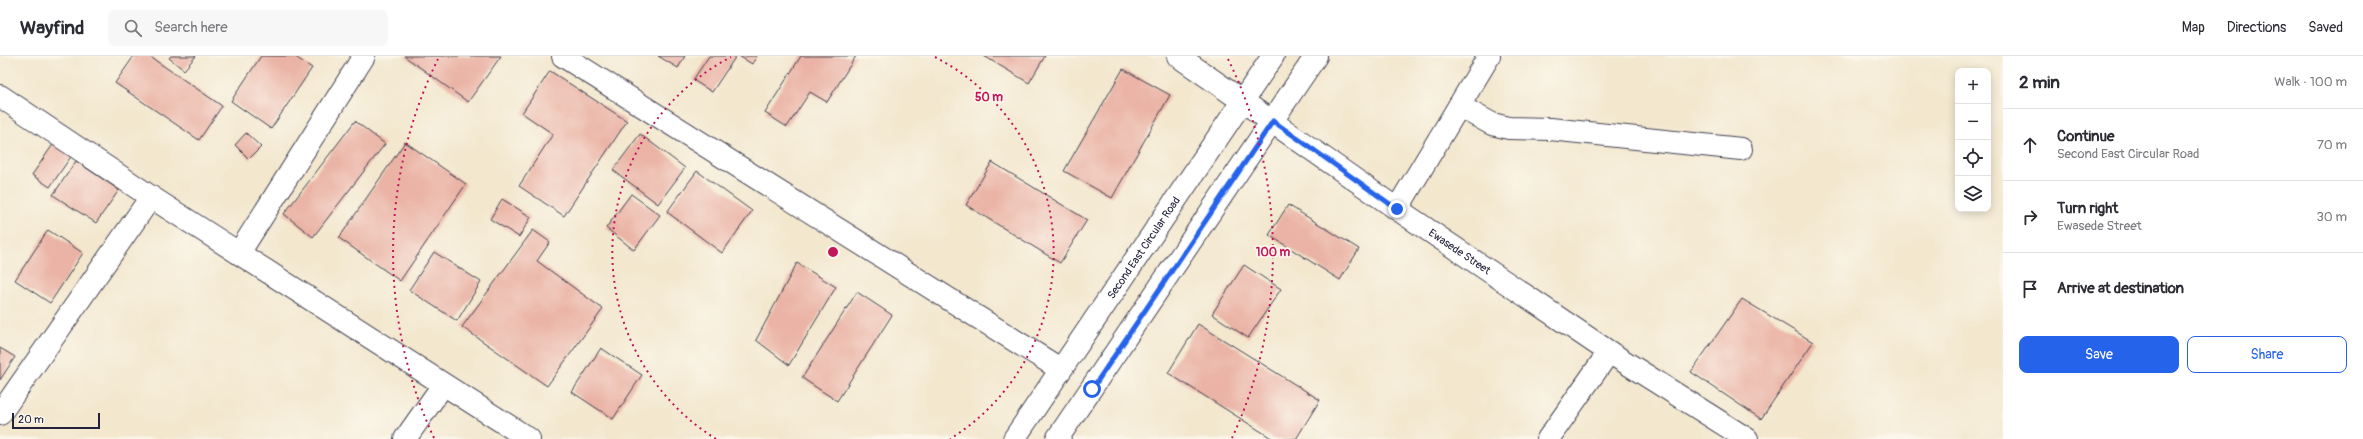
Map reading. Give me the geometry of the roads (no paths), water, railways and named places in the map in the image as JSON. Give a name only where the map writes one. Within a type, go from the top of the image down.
[{"type":"street","points":[[239,253],[364,56]]},
{"type":"street","points":[[564,56],[1060,369]]},
{"type":"street","name":"Ewasede Street","points":[[1178,56],[1243,99],[1397,209],[1609,352],[1747,439]]},
{"type":"street","name":"Second East Circular Road","points":[[1014,439],[1273,56]]},
{"type":"street","points":[[1057,439],[1316,56]]},
{"type":"street","points":[[1397,209],[1489,56]]},
{"type":"street","points":[[0,96],[151,197],[529,439]]},
{"type":"street","points":[[1459,106],[1492,124],[1509,128],[1550,129],[1742,150]]},
{"type":"street","points":[[0,414],[151,197]]},
{"type":"street","points":[[1548,439],[1609,352]]},
{"type":"street","points":[[405,439],[443,385]]}]
